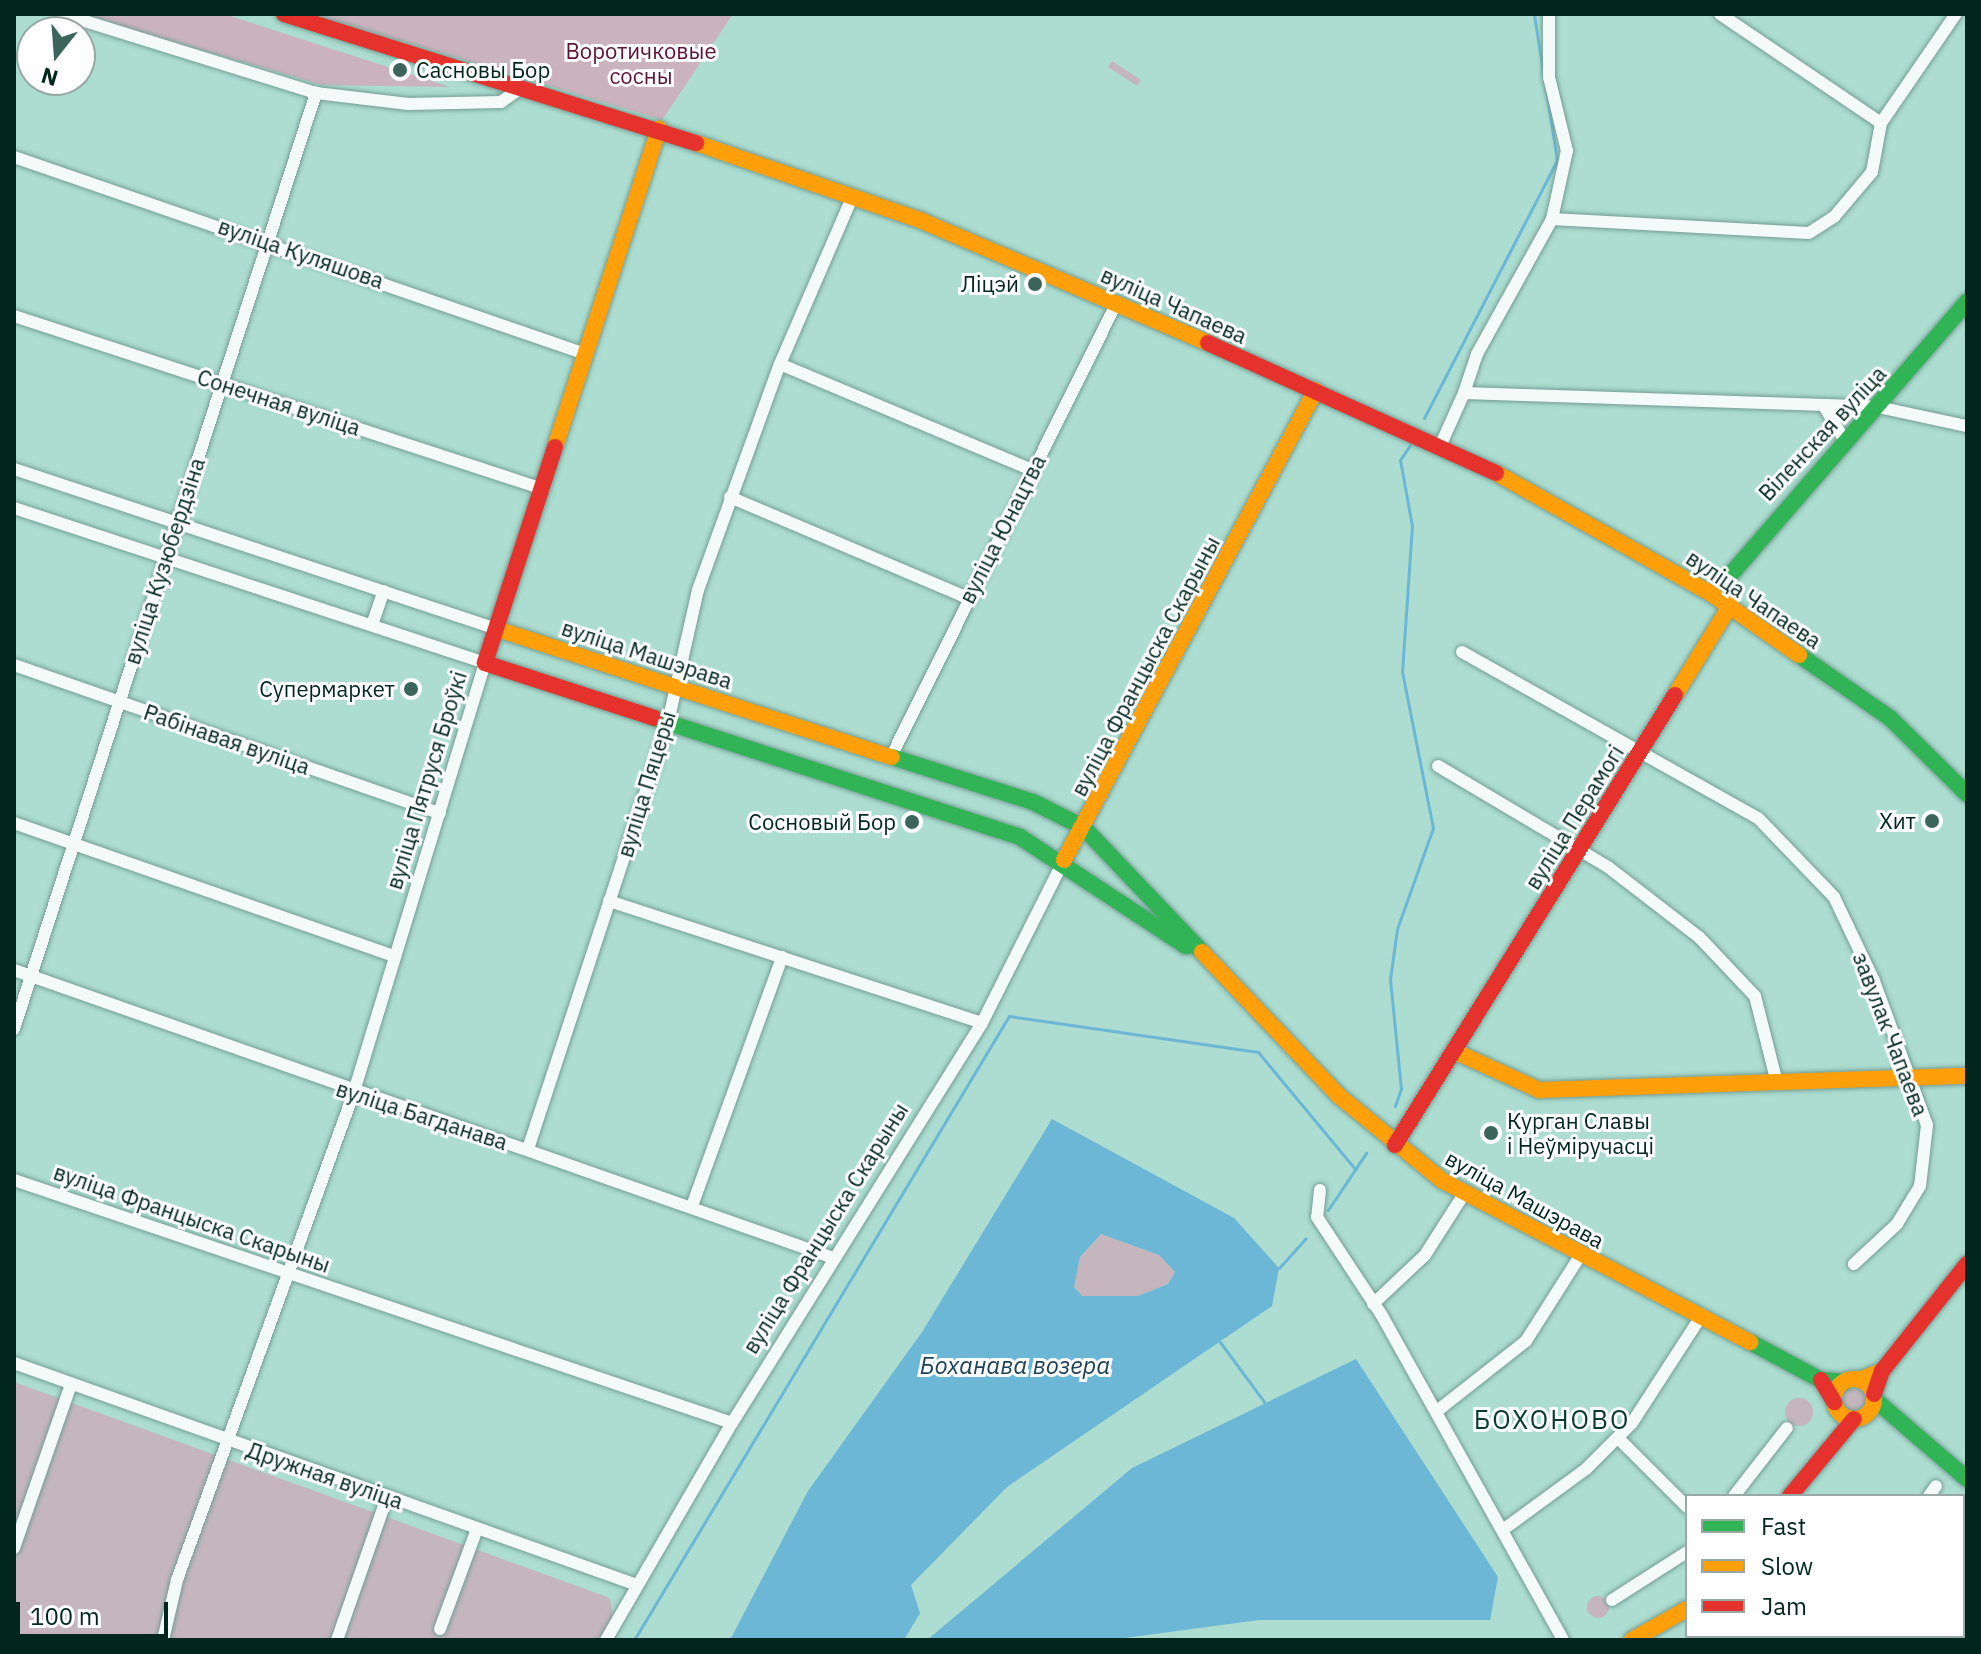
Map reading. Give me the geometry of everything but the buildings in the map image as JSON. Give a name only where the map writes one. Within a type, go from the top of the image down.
[{"type":"street","points":[[62,14],[316,93],[408,104],[501,102],[518,90]]},
{"type":"street","name":"вуліца Чапаева","points":[[284,14],[518,90],[659,129],[1006,253],[1116,304],[1442,442],[1730,606],[1890,718],[1967,794]]},
{"type":"street","points":[[1442,442],[1477,354],[1552,219],[1567,151],[1549,77],[1549,14]]},
{"type":"street","points":[[1720,14],[1881,123]]},
{"type":"street","points":[[1552,219],[1809,233],[1834,217],[1872,172],[1881,123],[1956,14]]},
{"type":"street","name":"вуліца Кузюбердзіна","points":[[14,1029],[69,843],[177,523],[316,93]]},
{"type":"street","name":"вуліца Пятруся Броўкі","points":[[163,1640],[177,1580],[232,1442],[353,1095],[485,663],[659,129]]},
{"type":"street","name":"вуліца Куляшова","points":[[14,157],[269,240],[585,354]]},
{"type":"street","name":"вуліца Пяцеры","points":[[528,1149],[668,722],[672,684],[730,497],[780,364],[852,198]]},
{"type":"street","name":"Віленская вуліца","points":[[1713,595],[1967,302]]},
{"type":"street","name":"вуліца Юнацтва","points":[[892,755],[966,597],[1116,304]]},
{"type":"street","name":"Сонечная вуліца","points":[[14,316],[543,489]]},
{"type":"street","points":[[780,364],[1032,470]]},
{"type":"street","name":"вуліца Францыска Скарыны","points":[[14,1180],[732,1423],[831,1257],[982,1023],[1064,860],[1316,390]]},
{"type":"street","points":[[1464,393],[1878,407],[1967,426]]},
{"type":"street","points":[[1824,406],[1845,441]]},
{"type":"street","name":"вуліца Машэрава","points":[[14,469],[497,629],[892,755],[1083,827],[1214,965],[1395,1145],[1464,1194],[1580,1256],[1702,1315],[1821,1380],[1852,1381]]},
{"type":"street","points":[[730,497],[966,597]]},
{"type":"street","name":"вуліца Машэрава","points":[[14,508],[1020,837],[1064,860],[1214,965]]},
{"type":"street","points":[[372,625],[384,591]]},
{"type":"street","name":"вуліца Перамогі","points":[[1395,1145],[1730,606]]},
{"type":"street","name":"завулак Чапаева","points":[[1462,652],[1758,818],[1834,897],[1874,981],[1927,1125],[1920,1186],[1897,1224],[1854,1264]]},
{"type":"street","name":"Рабінавая вуліца","points":[[14,665],[440,813]]},
{"type":"street","points":[[1438,766],[1579,850],[1679,918],[1755,996],[1777,1083]]},
{"type":"street","points":[[14,823],[393,956]]},
{"type":"street","points":[[609,901],[982,1023]]},
{"type":"street","points":[[692,1206],[782,957]]},
{"type":"street","name":"вуліца Багданава","points":[[14,970],[353,1095],[528,1149],[831,1257]]},
{"type":"street","points":[[1454,1051],[1539,1090],[1967,1076]]},
{"type":"street","points":[[1320,1190],[1317,1217],[1437,1411],[1563,1640]]},
{"type":"street","points":[[1373,1304],[1425,1255],[1464,1194]]},
{"type":"street","points":[[1437,1411],[1526,1341],[1580,1256]]},
{"type":"street","points":[[1791,1494],[1834,1435],[1857,1419],[1874,1397],[1882,1371],[1967,1264]]},
{"type":"street","points":[[1504,1529],[1618,1438],[1656,1395],[1702,1315]]},
{"type":"street","name":"Дружная вуліца","points":[[14,1363],[637,1585]]},
{"type":"street","points":[[1834,1435],[1835,1404],[1852,1381],[1882,1371]]},
{"type":"street","points":[[1821,1380],[1835,1404],[1857,1419],[1903,1430]]},
{"type":"street","points":[[1852,1381],[1874,1397],[1903,1430],[1967,1479]]},
{"type":"street","points":[[14,1548],[71,1384]]},
{"type":"street","points":[[606,1640],[732,1423]]},
{"type":"street","points":[[1736,1494],[1787,1428]]},
{"type":"street","points":[[1618,1438],[1685,1505]]},
{"type":"street","points":[[337,1640],[387,1497]]},
{"type":"street","points":[[440,1629],[477,1529]]},
{"type":"street","points":[[1612,1600],[1685,1553]]},
{"type":"street","points":[[1632,1640],[1685,1610]]},
{"type":"shaded area","points":[[1112,61],[1141,80],[1137,86],[1108,67]]},
{"type":"shaded area","points":[[1101,1234],[1159,1255],[1175,1272],[1168,1284],[1138,1296],[1082,1296],[1074,1287],[1080,1257]]},
{"type":"shaded area","points":[[14,1382],[610,1598],[617,1640],[14,1640]]},
{"type":"shaded area","points":[[1855,1385],[1866,1389],[1870,1400],[1866,1411],[1855,1415],[1844,1411],[1840,1400],[1844,1389]]},
{"type":"shaded area","points":[[1799,1398],[1809,1402],[1813,1412],[1809,1422],[1799,1426],[1789,1422],[1785,1412],[1789,1402]]},
{"type":"shaded area","points":[[1598,1596],[1606,1599],[1609,1607],[1606,1615],[1598,1618],[1590,1615],[1587,1607],[1590,1599]]},
{"type":"green space","points":[[77,14],[224,14],[450,87],[322,85],[96,20],[96,16]]},
{"type":"green space","name":"Воротичковые сосны","points":[[313,14],[733,14],[662,120]]},
{"type":"water","name":"Боханава возера","points":[[1052,1119],[1234,1218],[1279,1268],[1272,1306],[1007,1487],[911,1585],[920,1613],[904,1640],[730,1640],[808,1491],[922,1332]],"holes":[[[1101,1234],[1159,1255],[1175,1272],[1168,1284],[1138,1296],[1082,1296],[1074,1287],[1080,1257]]]},
{"type":"water","points":[[1356,1359],[1498,1577],[1490,1620],[1259,1620],[1110,1640],[927,1640],[1132,1468]]},
{"type":"waterway","points":[[1424,418],[1557,160],[1534,14]]},
{"type":"waterway","points":[[1395,1106],[1401,1089],[1390,979],[1397,929],[1433,828],[1402,672],[1412,526],[1400,460],[1410,445]]},
{"type":"waterway","points":[[634,1640],[1009,1016],[1258,1052],[1356,1170]]},
{"type":"waterway","points":[[1328,1210],[1366,1153]]},
{"type":"waterway","points":[[1279,1268],[1306,1238]]},
{"type":"waterway","points":[[1220,1342],[1265,1403]]},
{"type":"traffic: fast","points":[[1713,595],[1967,302]]},
{"type":"traffic: fast","points":[[1799,655],[1890,718],[1967,794]]},
{"type":"traffic: fast","points":[[654,718],[1020,837],[1186,946]]},
{"type":"traffic: fast","points":[[892,757],[1033,802],[1083,827],[1202,952]]},
{"type":"traffic: fast","points":[[1750,1342],[1821,1380],[1845,1382]]},
{"type":"traffic: fast","points":[[1874,1399],[1967,1479]]},
{"type":"traffic: slow","points":[[555,447],[659,129]]},
{"type":"traffic: slow","points":[[696,143],[922,221],[1208,343]]},
{"type":"traffic: slow","points":[[1064,860],[1316,390]]},
{"type":"traffic: slow","points":[[1496,473],[1713,595],[1799,655]]},
{"type":"traffic: slow","points":[[1675,695],[1730,606]]},
{"type":"traffic: slow","points":[[497,629],[892,757]]},
{"type":"traffic: slow","points":[[1202,952],[1339,1096],[1443,1181],[1750,1342]]},
{"type":"traffic: slow","points":[[1454,1051],[1539,1090],[1967,1076]]},
{"type":"traffic: slow","points":[[1859,1380],[1882,1371]]},
{"type":"traffic: slow","points":[[1854,1379],[1868,1385],[1874,1399],[1868,1413],[1854,1419],[1840,1413],[1834,1399],[1840,1385],[1854,1379]]},
{"type":"traffic: slow","points":[[1632,1640],[1685,1610]]},
{"type":"traffic: jam","points":[[284,14],[696,143]]},
{"type":"traffic: jam","points":[[1208,343],[1496,473]]},
{"type":"traffic: jam","points":[[555,447],[485,663],[654,718]]},
{"type":"traffic: jam","points":[[1395,1145],[1675,695]]},
{"type":"traffic: jam","points":[[1874,1394],[1882,1371],[1967,1264]]},
{"type":"traffic: jam","points":[[1821,1380],[1834,1402]]},
{"type":"traffic: jam","points":[[1792,1494],[1854,1419]]},
{"type":"place","name":"Сасновы Бор","points":[[400,70]]},
{"type":"place","name":"Ліцэй","points":[[1035,284]]},
{"type":"place","name":"Супермаркет","points":[[411,689]]},
{"type":"place","name":"Хит","points":[[1932,821]]},
{"type":"place","name":"Сосновый Бор","points":[[912,822]]},
{"type":"place","name":"Курган Славы і Неўміручасці","points":[[1491,1133]]},
{"type":"district","name":"БОХОНОВО","points":[[1552,1420]]}]
